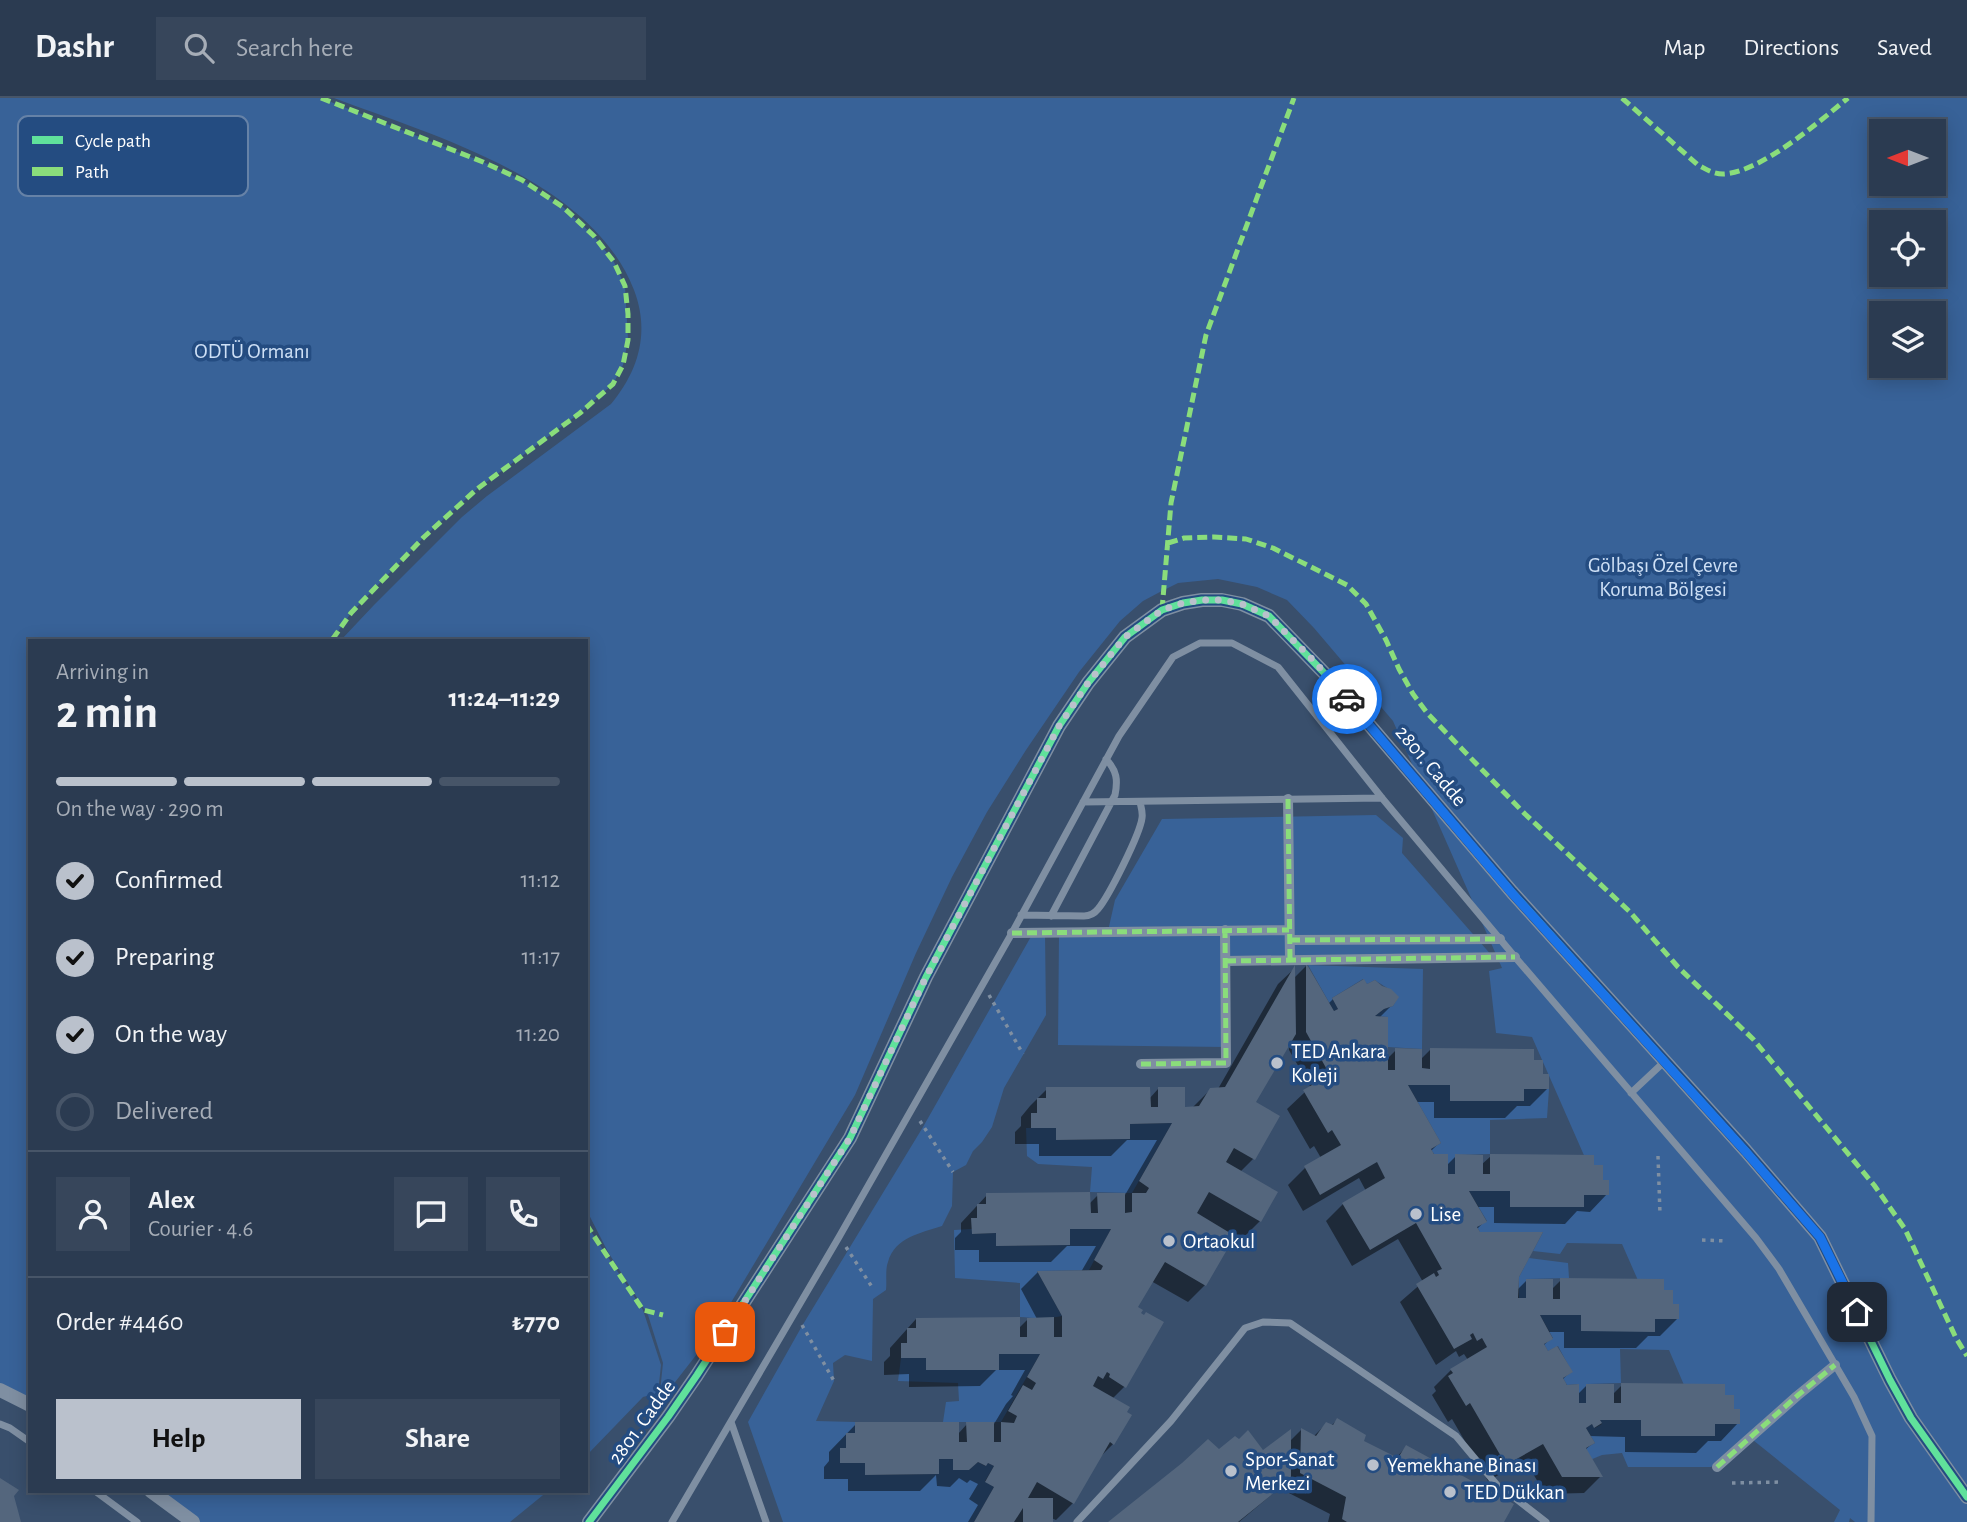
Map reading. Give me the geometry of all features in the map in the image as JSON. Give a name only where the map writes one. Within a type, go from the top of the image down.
[{"type":"street","name":"2801. Cadde","points":[[589,1522],[697,1375],[850,1138],[926,977],[1059,726],[1088,683],[1125,637],[1162,610],[1202,600],[1242,604],[1269,616],[1331,680],[1511,892],[1820,1237],[1911,1418],[1967,1497]]},
{"type":"street","points":[[1288,799],[1290,960]]},
{"type":"street","points":[[1012,933],[1225,930],[1289,935],[1500,939]]},
{"type":"street","points":[[1141,1064],[1226,1063],[1225,930]]},
{"type":"street","points":[[1226,961],[1515,957]]},
{"type":"street","points":[[1717,1467],[1835,1365]]},
{"type":"street","points":[[0,1390],[28,1404]]},
{"type":"street","points":[[155,1493],[193,1522]]},
{"type":"lane","points":[[673,1522],[1012,933],[1119,736],[1173,657],[1200,643],[1232,643],[1278,667],[1382,798],[1756,1238],[1779,1269],[1854,1397],[1872,1436],[1871,1522]]},
{"type":"lane","points":[[1051,916],[1115,795],[1116,774],[1106,760]]},
{"type":"lane","points":[[1083,802],[1382,798]]},
{"type":"lane","points":[[1021,915],[1091,916],[1098,910],[1140,825],[1143,814],[1140,802]]},
{"type":"lane","points":[[1632,1093],[1664,1062]]},
{"type":"lane","points":[[1077,1522],[1171,1421],[1245,1328],[1263,1322],[1290,1323],[1456,1436],[1502,1491],[1546,1522]]},
{"type":"lane","points":[[731,1422],[766,1522]]},
{"type":"lane","points":[[0,1424],[28,1441]]},
{"type":"lane","points":[[98,1493],[137,1522]]},
{"type":"path","points":[[982,983],[1023,1054]]},
{"type":"path","points":[[911,1108],[953,1172]]},
{"type":"path","points":[[1658,1156],[1660,1214]]},
{"type":"path","points":[[839,1237],[872,1287]]},
{"type":"path","points":[[1702,1240],[1727,1241]]},
{"type":"path","points":[[794,1312],[834,1381]]},
{"type":"path","points":[[1732,1483],[1782,1482]]},
{"type":"green space","name":"ODTÜ Ormanı","points":[[0,98],[321,98],[483,162],[522,180],[563,207],[594,236],[614,262],[625,286],[628,340],[623,365],[613,384],[580,413],[477,489],[424,537],[351,613],[333,639],[28,639],[28,1404],[0,1390]]},
{"type":"green space","name":"Gölbaşı Özel Çevre Koruma Bölgesi","points":[[334,98],[1967,98],[1967,1522],[1855,1522],[1850,1518],[1849,1522],[1834,1522],[1840,1510],[1748,1436],[1711,1467],[1628,1467],[1622,1453],[1602,1455],[1590,1460],[1586,1448],[1595,1443],[1586,1428],[1592,1424],[1595,1428],[1602,1424],[1600,1420],[1641,1420],[1642,1436],[1715,1436],[1715,1424],[1732,1423],[1684,1385],[1669,1350],[1620,1349],[1621,1383],[1587,1384],[1586,1403],[1579,1403],[1579,1384],[1567,1385],[1563,1378],[1572,1372],[1558,1346],[1548,1351],[1544,1344],[1553,1338],[1540,1315],[1581,1315],[1581,1331],[1655,1319],[1622,1244],[1567,1243],[1560,1254],[1533,1251],[1543,1232],[1480,1232],[1477,1227],[1487,1221],[1469,1191],[1510,1191],[1511,1207],[1584,1207],[1584,1195],[1601,1194],[1532,1037],[1496,1033],[1489,971],[1502,968],[1393,721],[1287,600],[1257,587],[1218,579],[1178,583],[1143,601],[1120,621],[1079,672],[987,812],[952,877],[855,1095],[711,1336],[665,1395],[660,1392],[663,1363],[648,1315],[608,1252],[588,1213],[588,639],[342,639],[462,517],[611,404],[629,378],[639,350],[639,306],[634,290],[613,252],[583,219],[547,191],[462,146]]},
{"type":"green space","points":[[1376,815],[1403,838],[1402,853],[1493,957],[1226,961],[1226,1047],[1058,1045],[1059,933],[1108,931],[1115,900],[1162,819]]},
{"type":"green space","points":[[1033,933],[1045,933],[1046,1015],[1004,1088],[992,1127],[973,1151],[966,1165],[953,1172],[952,1206],[942,1226],[910,1237],[891,1254],[886,1290],[873,1299],[872,1361],[845,1355],[833,1363],[834,1381],[816,1421],[855,1422],[855,1433],[846,1448],[840,1448],[840,1462],[865,1463],[865,1475],[938,1474],[939,1459],[953,1459],[954,1470],[969,1470],[978,1462],[985,1466],[988,1463],[994,1466],[985,1481],[994,1487],[974,1522],[783,1522],[748,1422],[802,1326],[923,1127]]},
{"type":"green space","points":[[1308,965],[1423,969],[1422,1049],[1388,1047],[1388,1017],[1375,1016],[1393,1006],[1398,997],[1390,990],[1375,980],[1367,984],[1363,979],[1332,998],[1338,1009],[1334,1011]]},
{"type":"green space","points":[[1408,1085],[1450,1085],[1451,1101],[1523,1101],[1524,1089],[1549,1089],[1547,1118],[1490,1120],[1490,1154],[1456,1155],[1455,1174],[1448,1174],[1448,1155],[1434,1154],[1431,1149],[1441,1143]]},
{"type":"green space","points":[[1172,1123],[1132,1193],[1090,1192],[1092,1167],[1038,1164],[1027,1156],[1026,1128],[1056,1128],[1057,1140],[1130,1139],[1130,1124]]},
{"type":"green space","points":[[588,1227],[643,1310],[661,1365],[658,1393],[643,1397],[588,1454]]},
{"type":"green space","points":[[972,1229],[972,1234],[996,1233],[997,1246],[1070,1245],[1070,1229],[1111,1229],[1089,1270],[1037,1271],[1062,1316],[1041,1318],[1020,1317],[1020,1283],[955,1278],[954,1230]]},
{"type":"green space","points":[[1529,1258],[1568,1263],[1569,1278],[1526,1279],[1526,1298],[1519,1298],[1519,1277]]},
{"type":"green space","points":[[999,1354],[1040,1354],[1001,1422],[943,1422],[946,1402],[959,1401],[958,1383],[898,1381],[901,1358],[926,1358],[926,1370],[999,1370]]},
{"type":"green space","points":[[154,1493],[546,1493],[510,1522],[193,1522]]},
{"type":"building","name":"Lise","points":[[1306,963],[1334,1011],[1338,1009],[1332,998],[1364,979],[1367,984],[1375,980],[1399,997],[1393,1006],[1375,1016],[1388,1017],[1388,1070],[1395,1070],[1395,1048],[1422,1049],[1422,1068],[1430,1069],[1430,1048],[1534,1049],[1534,1060],[1543,1060],[1543,1074],[1549,1074],[1549,1089],[1524,1089],[1524,1101],[1450,1101],[1450,1085],[1408,1085],[1441,1143],[1431,1149],[1434,1154],[1448,1154],[1448,1174],[1455,1174],[1455,1154],[1483,1155],[1483,1174],[1490,1174],[1490,1154],[1594,1155],[1594,1165],[1603,1165],[1603,1180],[1609,1180],[1609,1195],[1584,1195],[1584,1207],[1510,1207],[1510,1191],[1469,1191],[1487,1222],[1477,1227],[1480,1232],[1543,1232],[1519,1277],[1518,1298],[1526,1298],[1526,1279],[1553,1279],[1553,1299],[1560,1299],[1560,1278],[1664,1279],[1664,1290],[1673,1290],[1673,1304],[1679,1304],[1679,1319],[1655,1319],[1655,1332],[1581,1331],[1581,1315],[1540,1315],[1553,1339],[1544,1344],[1548,1351],[1557,1346],[1573,1372],[1563,1378],[1567,1385],[1579,1384],[1579,1403],[1586,1403],[1586,1384],[1614,1384],[1614,1403],[1621,1403],[1621,1383],[1725,1384],[1725,1395],[1734,1395],[1734,1409],[1740,1409],[1740,1424],[1715,1424],[1715,1436],[1641,1436],[1641,1420],[1600,1420],[1602,1423],[1594,1428],[1592,1424],[1586,1428],[1595,1443],[1586,1448],[1603,1477],[1562,1477],[1543,1444],[1506,1465],[1470,1403],[1466,1406],[1448,1376],[1453,1373],[1450,1369],[1487,1347],[1482,1338],[1477,1341],[1473,1333],[1470,1335],[1472,1339],[1454,1349],[1416,1284],[1434,1273],[1436,1277],[1439,1275],[1437,1271],[1442,1269],[1416,1223],[1370,1250],[1342,1203],[1385,1178],[1377,1162],[1320,1195],[1304,1166],[1341,1145],[1332,1130],[1328,1133],[1303,1090],[1330,1075],[1306,1032]]},
{"type":"building","name":"Ortaokul","points":[[1295,965],[1296,1034],[1256,1102],[1280,1116],[1255,1160],[1234,1148],[1226,1162],[1278,1192],[1261,1222],[1209,1192],[1197,1213],[1235,1236],[1206,1286],[1165,1262],[1138,1307],[1143,1310],[1141,1313],[1144,1315],[1146,1312],[1164,1322],[1126,1388],[1109,1377],[1107,1372],[1103,1379],[1098,1376],[1093,1386],[1130,1407],[1127,1412],[1132,1415],[1114,1445],[1110,1442],[1074,1504],[1037,1482],[1028,1498],[1053,1498],[1053,1522],[1023,1522],[1023,1508],[1014,1522],[974,1522],[994,1487],[985,1482],[994,1466],[988,1463],[986,1466],[978,1462],[969,1470],[953,1470],[953,1459],[939,1459],[939,1474],[865,1475],[865,1463],[840,1463],[840,1448],[846,1448],[846,1433],[855,1433],[855,1422],[959,1422],[959,1442],[967,1442],[966,1422],[994,1422],[994,1442],[1001,1442],[1001,1422],[1014,1423],[1017,1416],[1008,1411],[1023,1385],[1032,1390],[1036,1383],[1027,1377],[1040,1354],[999,1354],[999,1370],[926,1370],[926,1358],[901,1358],[901,1343],[907,1343],[907,1328],[916,1328],[916,1318],[1020,1317],[1020,1337],[1027,1337],[1027,1318],[1054,1317],[1054,1337],[1062,1337],[1062,1316],[1037,1271],[1101,1270],[1103,1266],[1094,1260],[1111,1229],[1070,1229],[1070,1245],[996,1246],[996,1233],[972,1234],[971,1218],[977,1218],[977,1204],[986,1204],[986,1193],[1090,1192],[1091,1213],[1098,1213],[1097,1193],[1125,1193],[1125,1213],[1132,1212],[1132,1193],[1146,1193],[1149,1188],[1139,1181],[1172,1123],[1130,1124],[1130,1139],[1056,1140],[1056,1128],[1031,1128],[1031,1113],[1037,1113],[1037,1098],[1046,1098],[1046,1087],[1150,1087],[1151,1107],[1158,1107],[1158,1087],[1185,1087],[1185,1107],[1199,1106],[1210,1088],[1225,1087]]},
{"type":"building","name":"Yemekhane Binası","points":[[1337,1418],[1366,1435],[1364,1441],[1398,1458],[1406,1445],[1514,1504],[1504,1522],[1347,1522],[1342,1519],[1346,1497],[1300,1473],[1301,1428],[1316,1436],[1326,1422],[1333,1425]]},
{"type":"building","name":"Spor-Sanat Merkezi","points":[[1291,1429],[1291,1479],[1238,1522],[1108,1522],[1208,1439],[1219,1449],[1235,1436],[1239,1439],[1248,1430],[1263,1450]]},
{"type":"building","points":[[0,1478],[19,1490],[14,1496],[21,1522],[0,1522]]},
{"type":"marked path","points":[[321,98],[483,162],[522,180],[563,207],[594,236],[614,262],[625,286],[628,314],[628,340],[623,365],[613,384],[580,413],[477,489],[424,537],[351,613],[333,639]]},
{"type":"marked path","points":[[1162,610],[1171,503],[1206,335],[1294,98]]},
{"type":"marked path","points":[[1622,98],[1698,165],[1723,174],[1738,171],[1771,156],[1848,98]]},
{"type":"marked path","points":[[1168,543],[1184,538],[1246,539],[1273,548],[1347,585],[1366,604],[1413,694],[1428,714],[1525,814],[1629,911],[1678,967],[1753,1039],[1874,1185],[1905,1229],[1967,1356]]},
{"type":"marked path","points":[[1288,799],[1290,960]]},
{"type":"marked path","points":[[1141,1064],[1226,1063],[1225,930]]},
{"type":"marked path","points":[[1012,933],[1289,930]]},
{"type":"marked path","points":[[1290,940],[1500,939]]},
{"type":"marked path","points":[[1226,961],[1515,957]]},
{"type":"marked path","points":[[588,1227],[643,1310],[663,1315]]},
{"type":"marked path","points":[[1717,1467],[1835,1365]]},
{"type":"cycle path","points":[[589,1522],[697,1375],[850,1138],[926,977],[1059,726],[1088,683],[1125,637],[1162,610],[1202,600],[1242,604],[1269,616],[1331,680],[1512,892],[1820,1237],[1911,1418],[1967,1497]]},
{"type":"way so far","points":[[725,1332],[850,1138],[926,977],[1059,726],[1088,683],[1125,637],[1162,610],[1183,603],[1222,600],[1242,604],[1269,616],[1347,699]]},
{"type":"place","name":"TED Ankara Koleji","points":[[1277,1063]]},
{"type":"place","name":"Lise","points":[[1416,1214]]},
{"type":"place","name":"Ortaokul","points":[[1169,1241]]},
{"type":"place","name":"Yemekhane Binası","points":[[1373,1465]]},
{"type":"place","name":"Spor-Sanat Merkezi","points":[[1231,1471]]},
{"type":"place","name":"TED Dükkan","points":[[1450,1492]]},
{"type":"route","points":[[1347,699],[1511,892],[1820,1237],[1857,1312]]}]
